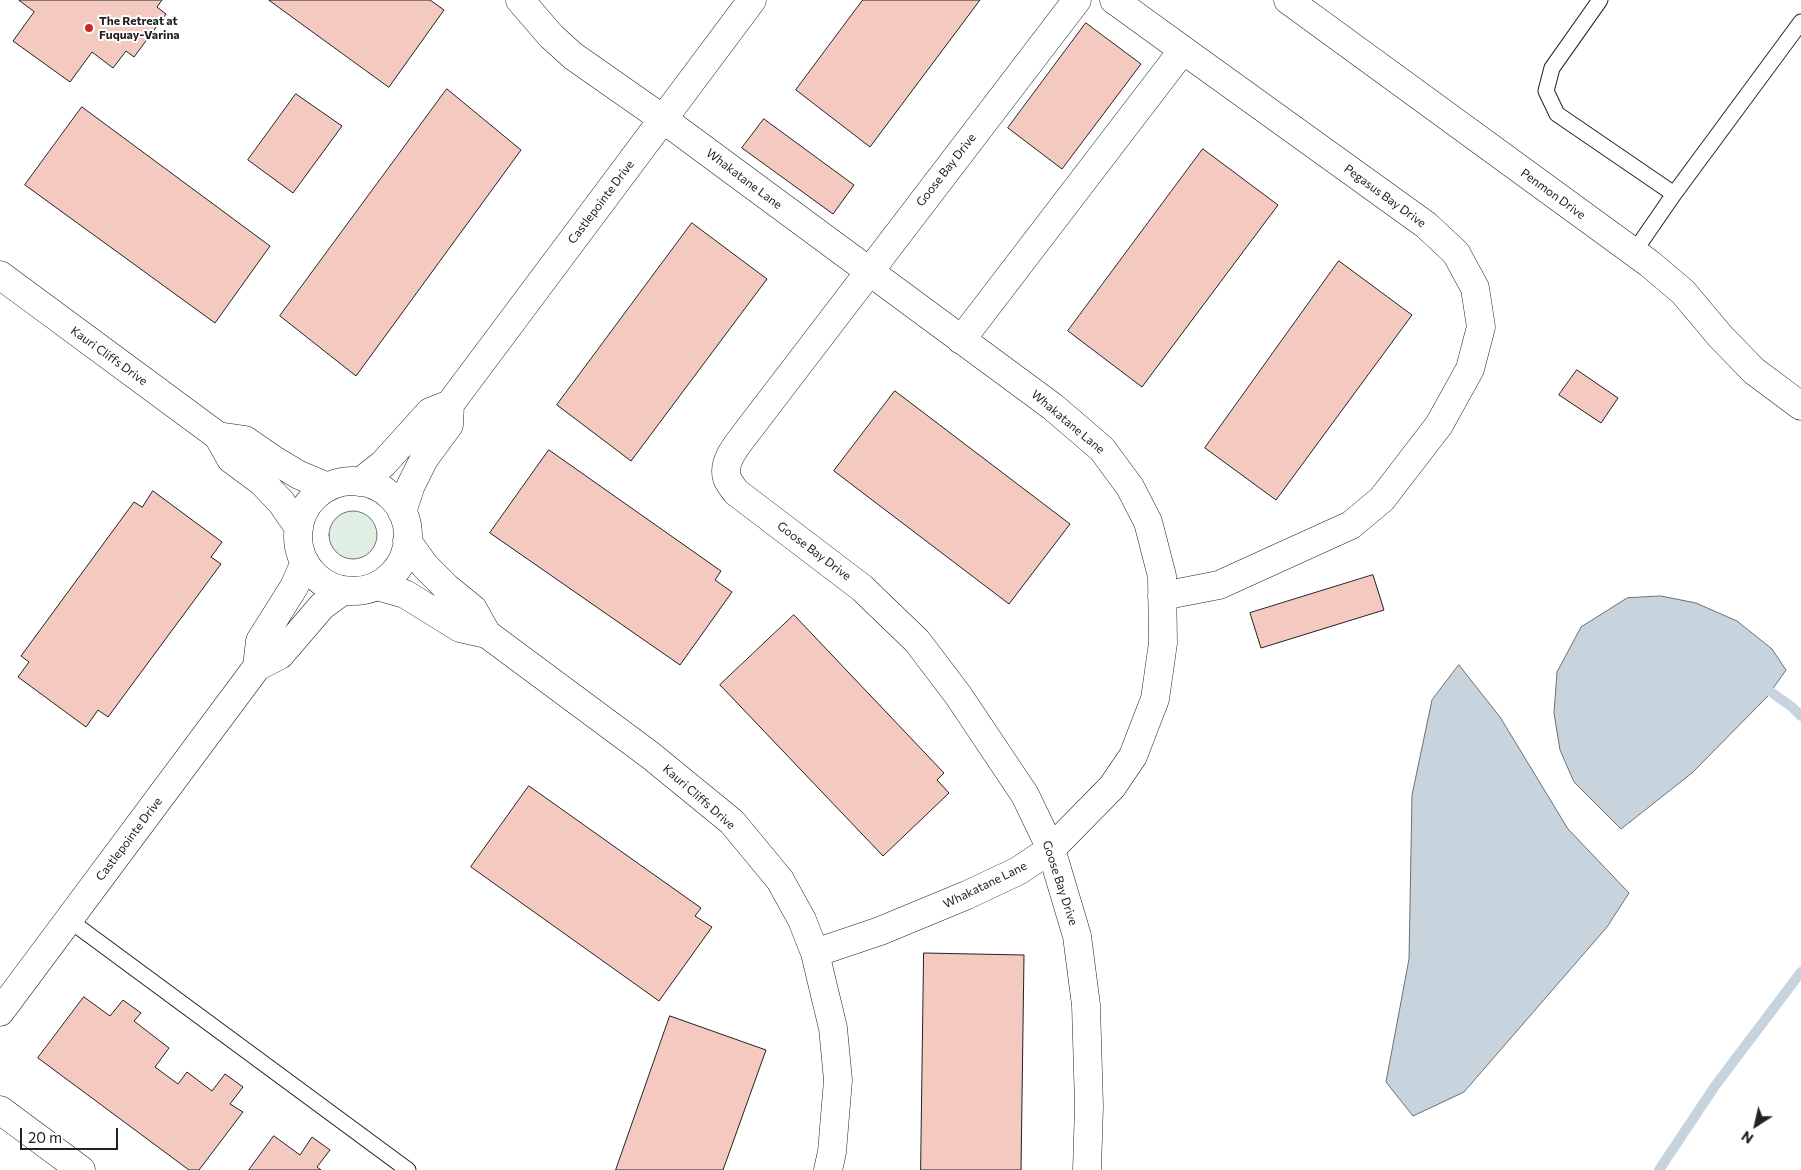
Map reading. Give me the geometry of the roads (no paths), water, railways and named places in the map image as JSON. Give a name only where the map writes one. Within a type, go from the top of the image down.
[{"type":"street","name":"Whakatane Lane","points":[[520,0],[551,36],[573,56],[663,119],[1054,407],[1102,449],[1130,487],[1148,522],[1162,576],[1163,642],[1155,699],[1133,756],[1112,787],[1051,849],[1018,871],[968,896],[880,931],[815,953]]},
{"type":"street","name":"Castlepointe Drive","points":[[360,482],[383,464],[430,412],[450,404],[752,0]]},
{"type":"street","name":"Goose Bay Drive","points":[[1077,0],[868,271],[732,452],[726,468],[727,479],[736,492],[862,588],[917,642],[958,695],[1024,795],[1051,849],[1077,936],[1086,1005],[1089,1106],[1087,1170]]},
{"type":"street","points":[[961,340],[1183,50],[1114,0]]},
{"type":"street","name":"Penmon Drive","points":[[1288,0],[1650,264],[1683,292],[1720,336],[1754,370],[1801,406]]},
{"type":"street","name":"Pegasus Bay Drive","points":[[1162,596],[1219,585],[1351,525],[1382,499],[1439,425],[1470,369],[1481,327],[1475,288],[1456,253],[1426,225],[1183,50]]},
{"type":"street","name":"Kauri Cliffs Drive","points":[[0,275],[218,436],[231,459],[262,482],[281,502],[299,528]]},
{"type":"street","name":"Castlepointe Drive","points":[[402,512],[411,485],[424,459],[449,425],[450,404]]},
{"type":"street","name":"Kauri Cliffs Drive","points":[[218,436],[245,440],[291,470],[328,487]]},
{"type":"street","points":[[341,482],[360,482],[372,484],[397,502],[408,531],[407,548],[401,564],[391,576],[377,586],[360,591],[344,590],[328,585],[315,575],[304,562],[299,546],[299,528],[307,506],[316,495],[328,487],[341,482]]},
{"type":"street","name":"Kauri Cliffs Drive","points":[[407,541],[425,566],[446,587],[473,609],[487,634]]},
{"type":"street","name":"Castlepointe Drive","points":[[257,666],[260,641],[294,587],[304,562]]},
{"type":"street","name":"Kauri Cliffs Drive","points":[[377,586],[404,594],[460,628],[487,634],[650,755],[732,822],[780,880],[802,920],[815,953],[833,1028],[838,1080],[832,1152],[828,1170]]},
{"type":"street","name":"Castlepointe Drive","points":[[0,1012],[257,666],[280,655],[322,606],[344,590]]},
{"type":"street","points":[[0,1110],[81,1170]]},
{"type":"lane","points":[[1600,0],[1552,68],[1546,91],[1557,114],[1674,194]]},
{"type":"lane","points":[[1634,252],[1674,194],[1801,22]]},
{"type":"lane","points":[[69,920],[408,1170]]},
{"type":"waterway","points":[[1771,692],[1801,716]]},
{"type":"waterway","points":[[1659,1170],[1715,1086],[1801,972]]},
{"type":"place","name":"The Retreat at Fuquay-Varina","points":[[89,28]]}]
